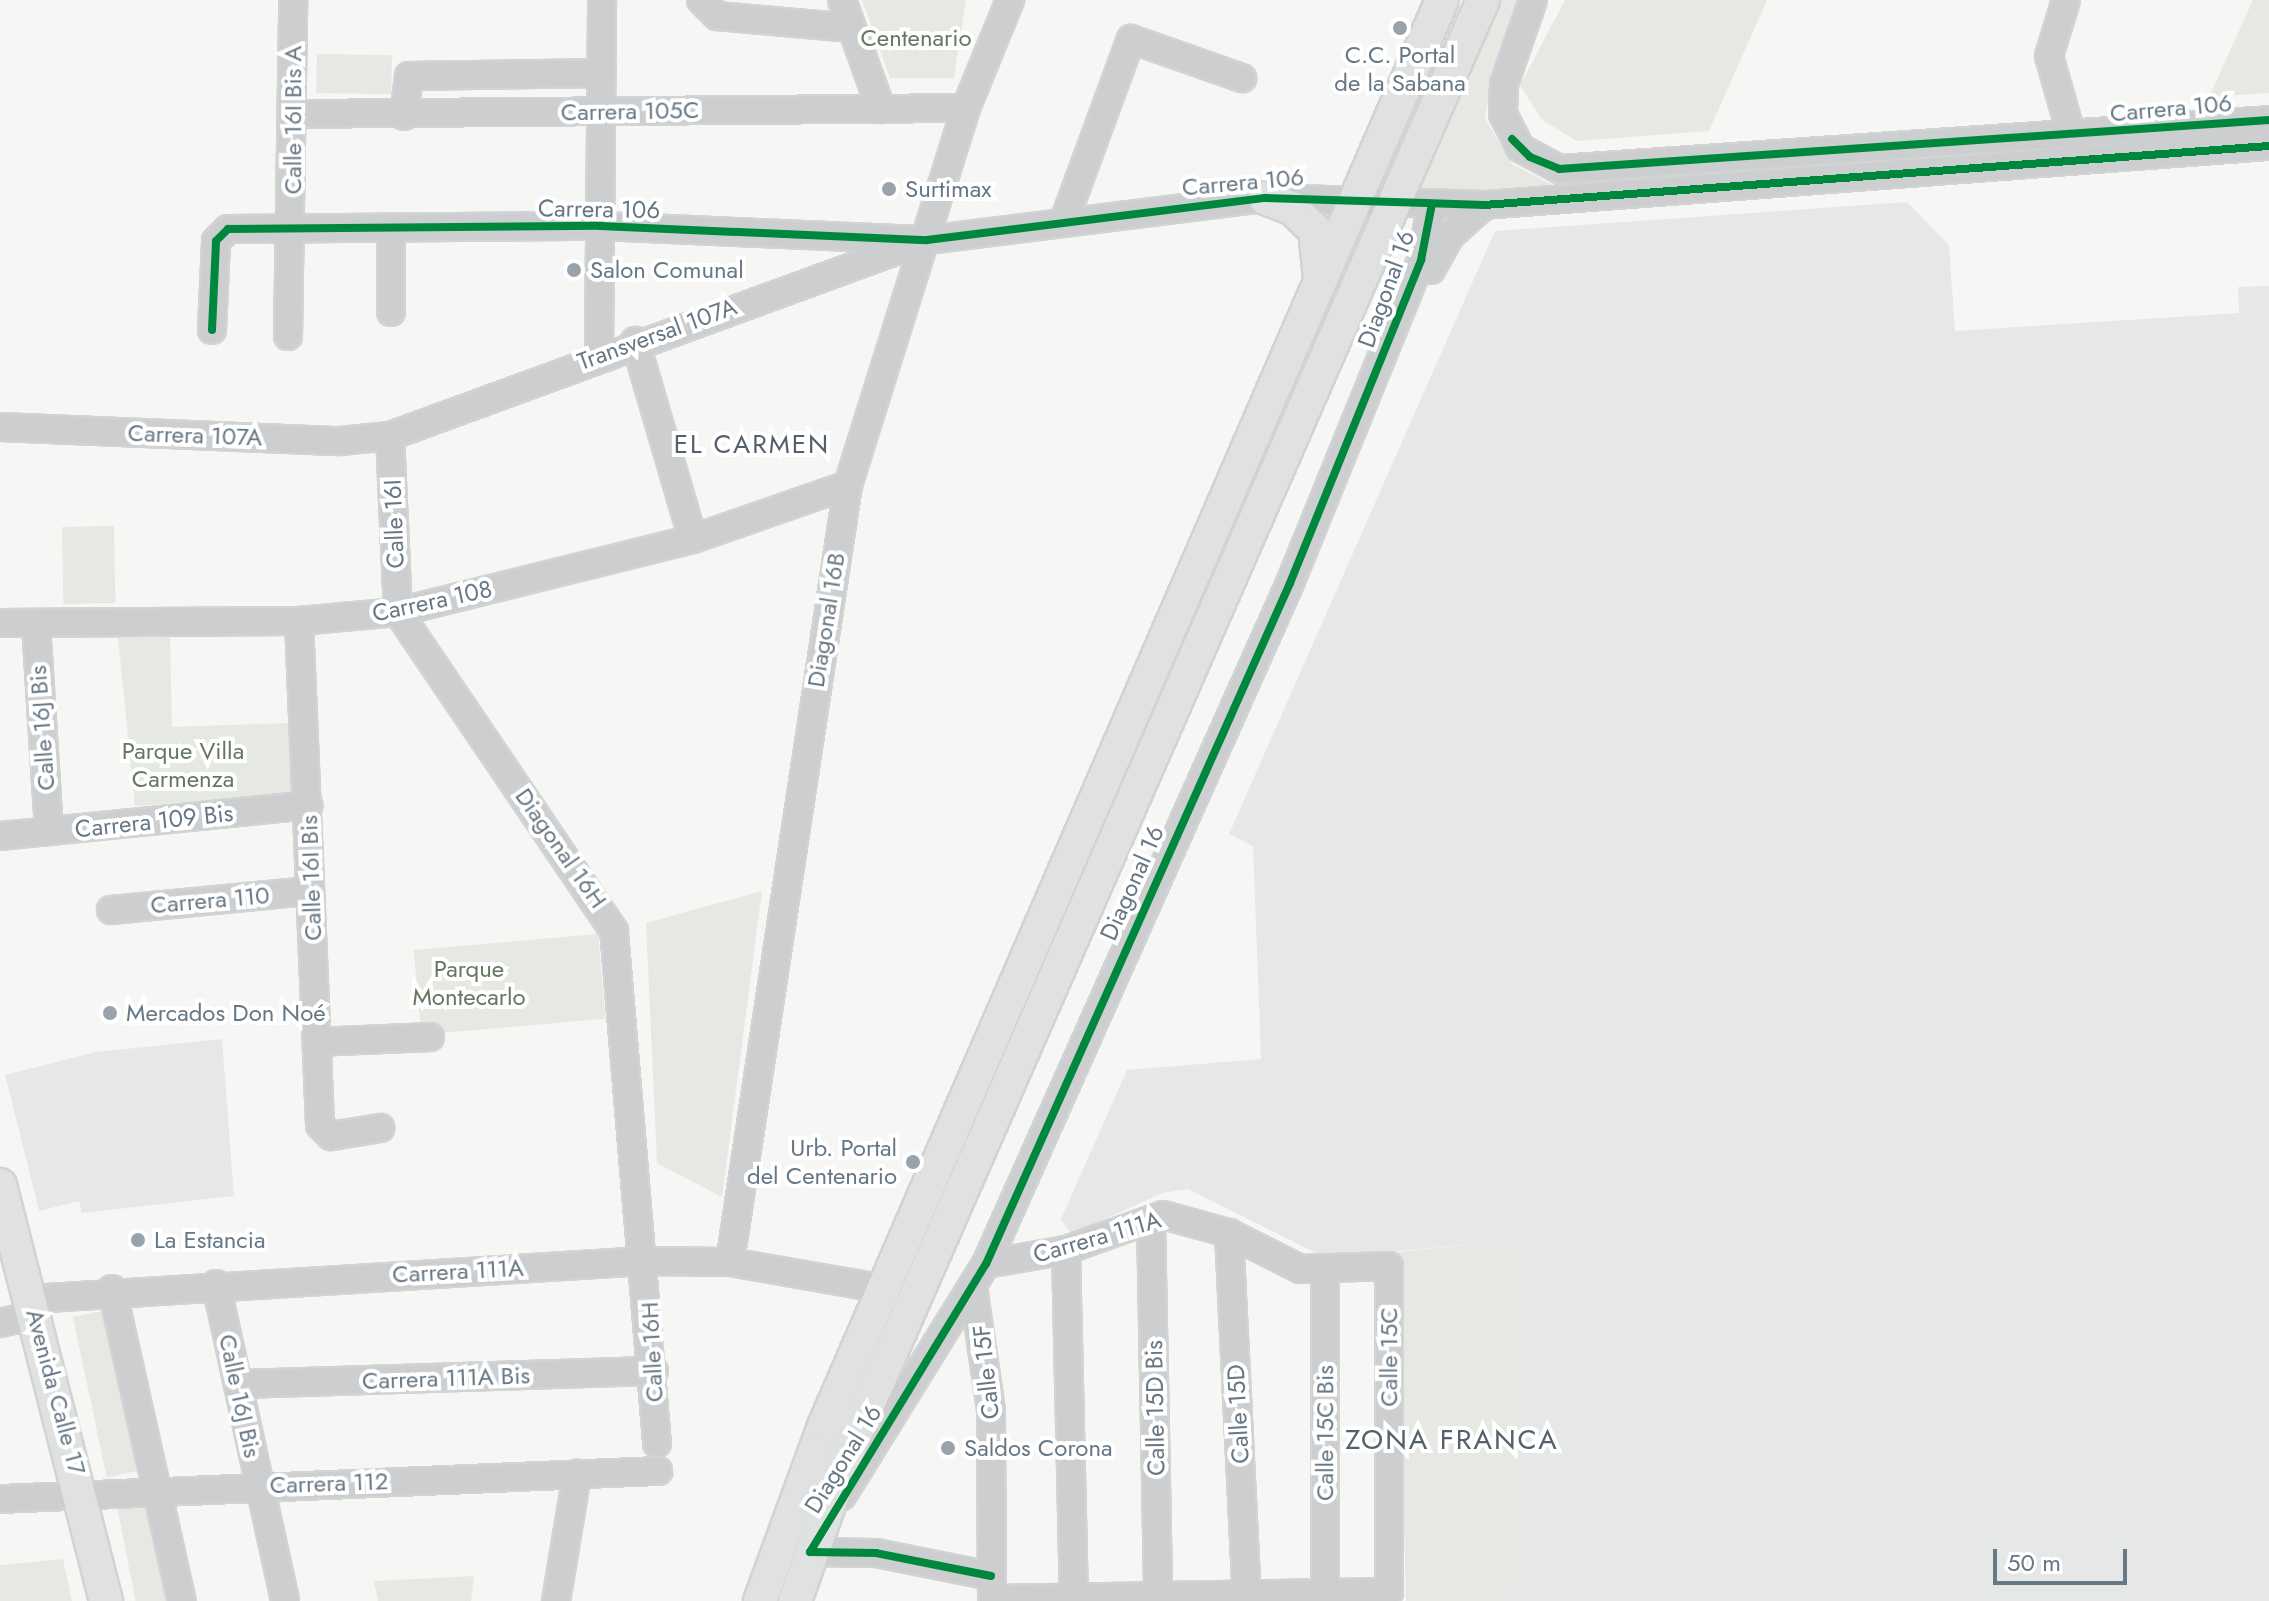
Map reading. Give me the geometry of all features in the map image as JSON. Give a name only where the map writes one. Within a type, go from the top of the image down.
[{"type":"main road","name":"Diagonal 16","points":[[760,1601],[801,1482],[1442,0]]},
{"type":"main road","name":"Diagonal 16","points":[[795,1601],[810,1552],[869,1401],[1483,0]]},
{"type":"main road","points":[[1265,198],[1293,209],[1315,230],[1319,285]]},
{"type":"main road","name":"Avenida Calle 17","points":[[0,1185],[83,1492],[106,1601]]},
{"type":"street","name":"Calle 16I Bis A","points":[[288,336],[293,229],[293,0]]},
{"type":"street","points":[[599,354],[602,0]]},
{"type":"street","points":[[842,0],[881,109]]},
{"type":"street","name":"Diagonal 16B","points":[[730,1262],[848,485],[966,108],[1010,0]]},
{"type":"street","name":"Carrera 106","points":[[1533,0],[1504,84],[1503,114],[1512,139],[1545,166],[1962,146],[2269,120]]},
{"type":"street","points":[[2066,0],[2049,56],[2072,137]]},
{"type":"street","points":[[703,5],[851,28]]},
{"type":"street","points":[[1064,221],[1131,39],[1242,78]]},
{"type":"street","name":"Carrera 105C","points":[[404,116],[405,78],[602,73]]},
{"type":"street","name":"Carrera 105C","points":[[294,114],[404,116],[966,108]]},
{"type":"street","points":[[1962,146],[1964,173]]},
{"type":"street","name":"Carrera 106","points":[[212,330],[221,234],[293,229],[600,226],[927,240],[1265,198],[1358,195],[1432,204],[1484,205],[1964,173],[2269,146]]},
{"type":"street","name":"Diagonal 16","points":[[1367,399],[1429,238],[1432,204]]},
{"type":"street","name":"Diagonal 16","points":[[810,1552],[980,1276],[1367,399],[1440,250],[1484,205]]},
{"type":"street","points":[[391,229],[391,312]]},
{"type":"street","name":"Transversal 107A","points":[[390,436],[599,354],[927,240]]},
{"type":"street","points":[[635,341],[693,539]]},
{"type":"street","name":"Carrera 107A","points":[[0,427],[340,441],[390,436]]},
{"type":"street","name":"Calle 16I","points":[[390,436],[398,612]]},
{"type":"street","name":"Carrera 108","points":[[0,623],[299,621],[398,612],[693,539],[848,485]]},
{"type":"street","name":"Diagonal 16H","points":[[398,612],[614,931],[646,1261]]},
{"type":"street","name":"Calle 16I Bis","points":[[299,621],[323,1133],[380,1128]]},
{"type":"street","name":"Calle 16J Bis","points":[[36,624],[49,831]]},
{"type":"street","name":"Carrera 109 Bis","points":[[0,836],[308,805]]},
{"type":"street","name":"Carrera 110","points":[[111,910],[310,891]]},
{"type":"street","points":[[317,1042],[430,1037]]},
{"type":"street","name":"Carrera 111A","points":[[980,1276],[1151,1220],[1177,1216],[1229,1233],[1300,1269],[1325,1272],[1389,1266]]},
{"type":"street","name":"Calle 15D Bis","points":[[1151,1220],[1158,1596]]},
{"type":"street","name":"Calle 15D","points":[[1229,1233],[1247,1595]]},
{"type":"street","points":[[1066,1250],[1074,1598]]},
{"type":"street","name":"Carrera 111A","points":[[0,1323],[33,1307],[112,1289],[646,1261],[730,1262],[884,1289]]},
{"type":"street","name":"Calle 16H","points":[[646,1261],[657,1443]]},
{"type":"street","name":"Calle 15C","points":[[1325,1593],[1389,1592],[1389,1266]]},
{"type":"street","name":"Calle 15C Bis","points":[[1325,1272],[1325,1593]]},
{"type":"street","name":"Calle 15F","points":[[980,1276],[991,1411],[992,1592]]},
{"type":"street","name":"Calle 16J Bis","points":[[216,1284],[285,1601]]},
{"type":"street","points":[[112,1289],[182,1601]]},
{"type":"street","name":"Carrera 111A Bis","points":[[238,1384],[654,1371]]},
{"type":"street","name":"Carrera 112","points":[[0,1499],[83,1492],[658,1471]]},
{"type":"street","points":[[556,1601],[577,1474]]},
{"type":"street","points":[[810,1552],[876,1553],[992,1592],[1074,1598],[1325,1593]]},
{"type":"shaded area","points":[[1907,202],[1949,245],[1955,331],[2239,313],[2238,287],[2269,286],[2269,1601],[1512,1601],[1518,1240],[1326,1258],[1188,1189],[1162,1193],[1083,1229],[1070,1232],[1061,1219],[1127,1070],[1261,1059],[1253,846],[1229,834],[1495,231]]},
{"type":"shaded area","points":[[222,1039],[234,1196],[82,1213],[79,1201],[39,1211],[5,1075],[96,1052]]},
{"type":"green space","name":"Centenario","points":[[862,0],[966,0],[954,78],[890,78]]},
{"type":"green space","points":[[1499,0],[1521,0],[1493,70],[1485,118],[1512,164],[1558,188],[1430,192],[1418,186]]},
{"type":"green space","points":[[1565,0],[1767,0],[1709,131],[1577,141],[1542,120],[1520,85]]},
{"type":"green space","points":[[2253,0],[2269,0],[2269,93],[2209,97]]},
{"type":"green space","points":[[317,54],[392,55],[391,94],[316,93]]},
{"type":"green space","points":[[114,526],[115,603],[63,604],[62,527]]},
{"type":"green space","name":"Parque Villa Carmenza","points":[[170,637],[172,727],[288,723],[295,793],[135,806],[118,638]]},
{"type":"green space","points":[[762,891],[722,1197],[657,1163],[646,923]]},
{"type":"green space","name":"Parque Montecarlo","points":[[598,934],[605,1019],[421,1035],[414,950]]},
{"type":"green space","points":[[1519,1240],[1512,1601],[1406,1601],[1397,1252]]},
{"type":"green space","points":[[106,1310],[140,1470],[107,1477],[73,1317]]},
{"type":"green space","points":[[154,1497],[174,1601],[136,1601],[117,1504]]},
{"type":"green space","points":[[63,1559],[72,1601],[0,1601],[0,1565]]},
{"type":"green space","points":[[474,1576],[471,1601],[378,1601],[374,1581]]},
{"type":"cycle path","points":[[1512,139],[1530,157],[1559,169],[2269,120]]},
{"type":"cycle path","points":[[212,330],[216,241],[228,229],[600,226],[927,240],[1265,198],[1484,205],[2269,146]]},
{"type":"cycle path","points":[[991,1576],[876,1553],[810,1552],[986,1264],[1290,583],[1421,260],[1432,204]]},
{"type":"place","name":"C.C. Portal de la Sabana","points":[[1400,28]]},
{"type":"place","name":"Surtimax","points":[[889,189]]},
{"type":"place","name":"Salon Comunal","points":[[574,270]]},
{"type":"place","name":"Mercados Don Noé","points":[[110,1013]]},
{"type":"place","name":"Urb. Portal del Centenario","points":[[913,1162]]},
{"type":"place","name":"La Estancia","points":[[138,1240]]},
{"type":"place","name":"Saldos Corona","points":[[948,1448]]},
{"type":"district","name":"EL CARMEN","points":[[752,445]]},
{"type":"district","name":"ZONA FRANCA","points":[[1452,1440]]}]
